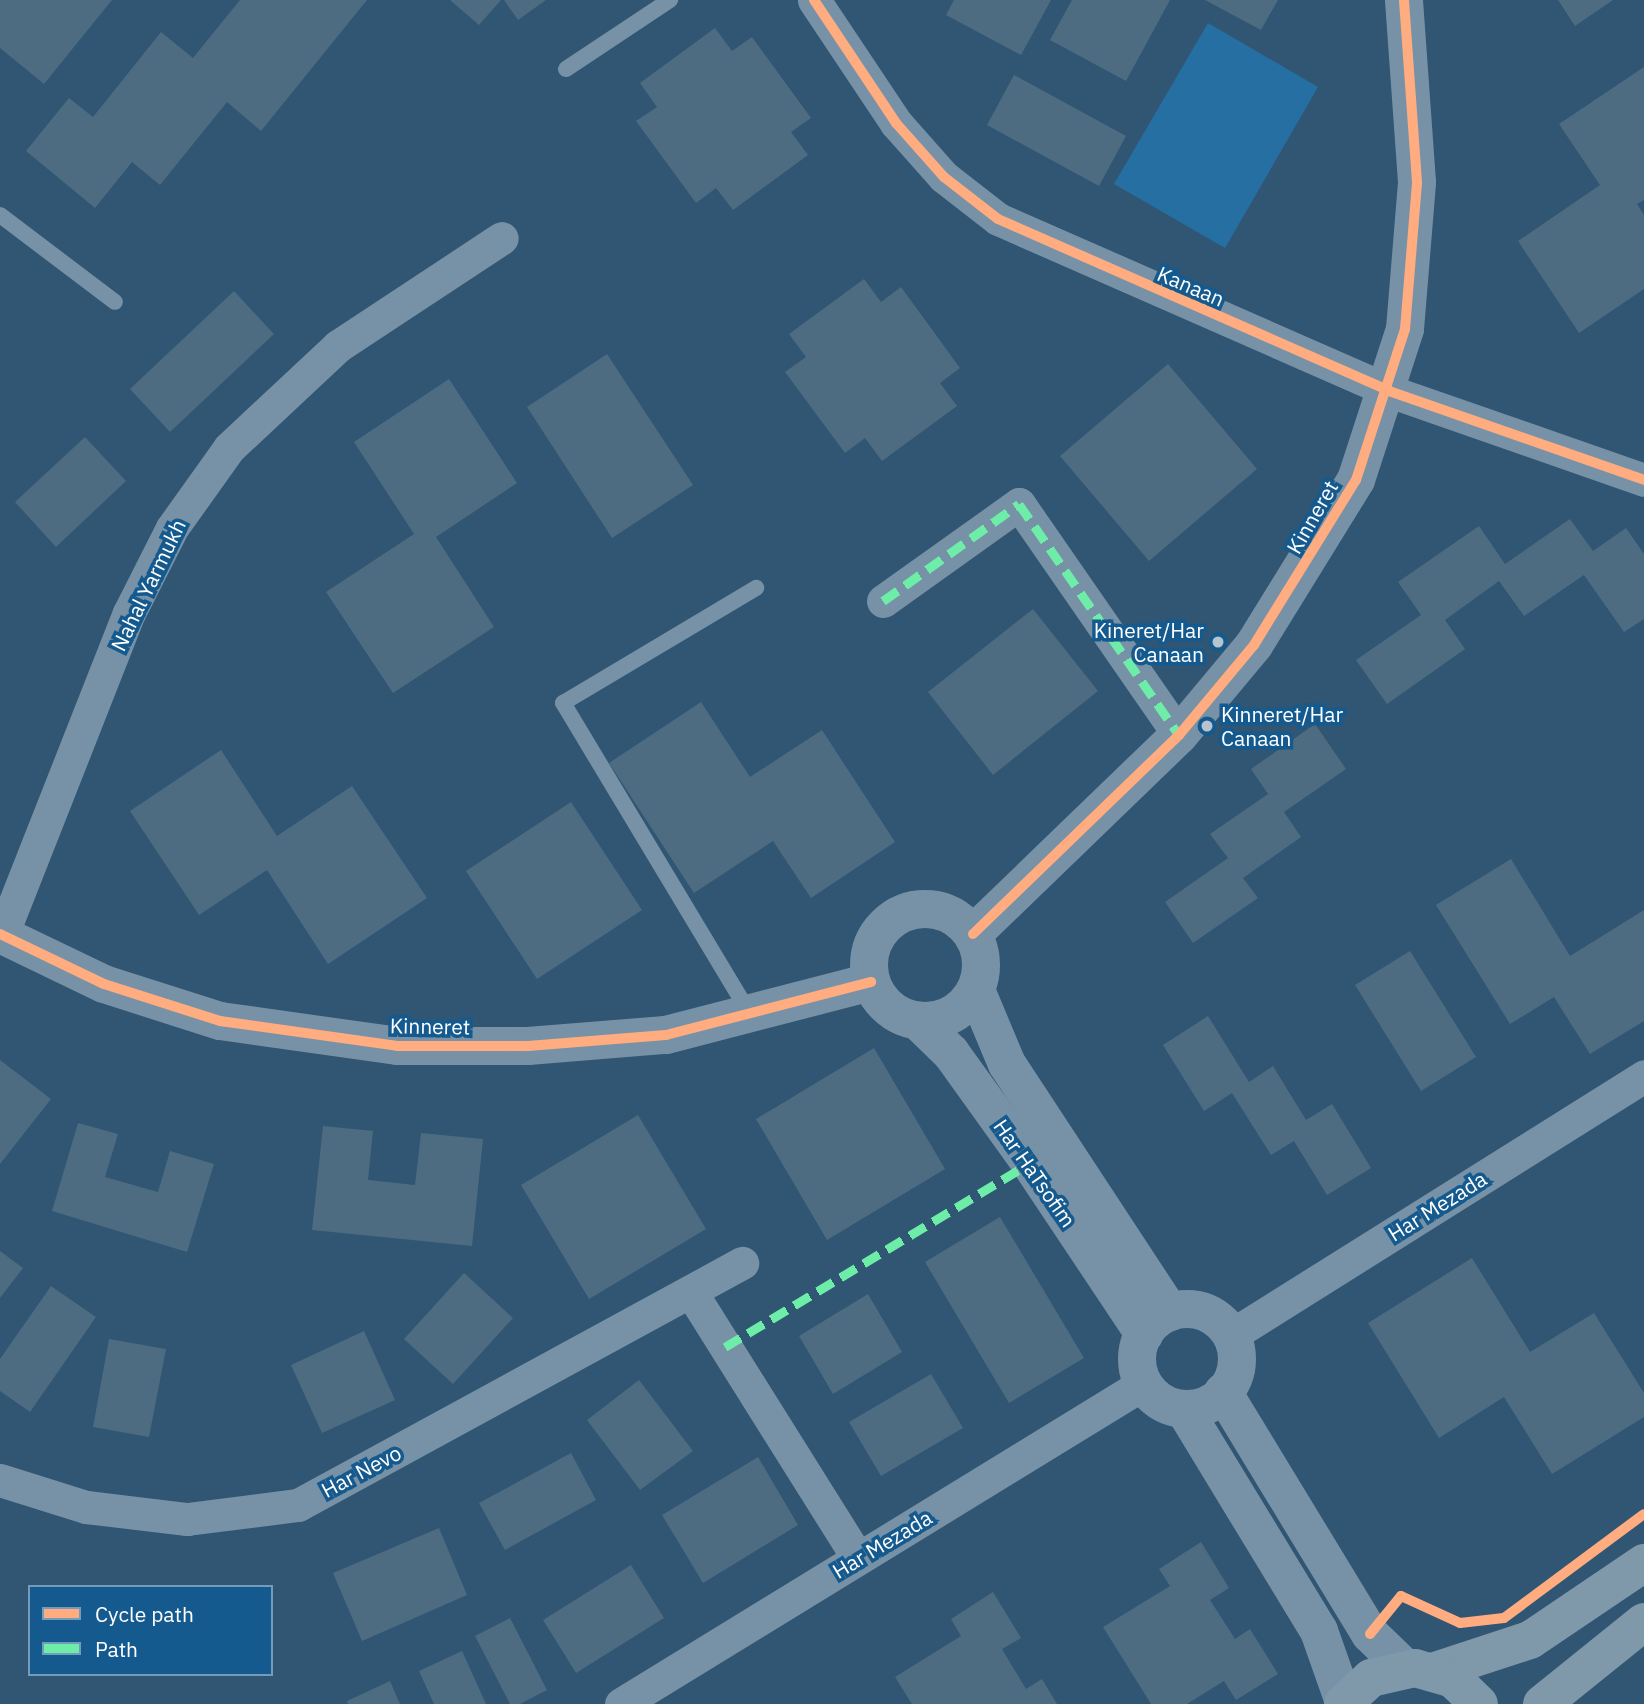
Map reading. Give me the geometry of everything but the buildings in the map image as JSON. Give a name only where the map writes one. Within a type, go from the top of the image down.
[{"type":"main road","points":[[1344,1703],[1371,1678],[1420,1670],[1530,1640],[1644,1563]]},
{"type":"main road","points":[[1542,1704],[1644,1622]]},
{"type":"main road","points":[[1420,1670],[1479,1704]]},
{"type":"street","name":"Kanaan","points":[[814,0],[896,123],[944,177],[998,219],[1389,391],[1644,480]]},
{"type":"street","name":"Kinneret","points":[[973,934],[1179,735],[1254,645],[1312,558],[1356,480],[1389,391],[1405,329],[1417,181],[1404,0]]},
{"type":"street","name":"Nahal Yarmukh","points":[[1,934],[129,613],[172,528],[229,448],[338,346],[502,238]]},
{"type":"street","points":[[883,601],[1018,504],[1179,735]]},
{"type":"street","points":[[909,910],[945,911],[973,934],[982,967],[976,990],[952,1014],[918,1021],[889,1009],[872,982],[869,964],[880,930],[909,910]]},
{"type":"street","name":"Kinneret","points":[[1,934],[104,984],[220,1021],[312,1038],[528,1046],[666,1035],[872,982]]},
{"type":"street","name":"Har HaTsofim","points":[[976,990],[1007,1065],[1157,1323]]},
{"type":"street","name":"Har HaTsofim","points":[[918,1021],[951,1053],[1022,1152],[1157,1323]]},
{"type":"street","name":"Har Mezada","points":[[1230,1336],[1644,1076]]},
{"type":"street","name":"Har Nevo","points":[[0,1480],[86,1507],[187,1519],[298,1505],[742,1263]]},
{"type":"street","points":[[691,1292],[858,1558]]},
{"type":"street","points":[[1184,1409],[1223,1392],[1236,1362],[1230,1336],[1204,1312],[1157,1323],[1137,1368],[1143,1384],[1154,1398],[1184,1409],[1319,1631],[1344,1703]]},
{"type":"street","name":"Har Mezada","points":[[621,1704],[1143,1384]]},
{"type":"street","points":[[1223,1392],[1370,1634],[1420,1670]]},
{"type":"lane","points":[[566,69],[670,0]]},
{"type":"lane","points":[[0,215],[115,302]]},
{"type":"lane","points":[[750,1013],[562,703],[757,588]]},
{"type":"shaded area","points":[[1208,23],[1318,87],[1225,248],[1114,184]]},
{"type":"marked path","points":[[883,601],[1019,504],[1179,735]]},
{"type":"marked path","points":[[725,1347],[1030,1163]]},
{"type":"cycle path","points":[[814,0],[896,123],[944,177],[998,219],[1389,391],[1644,480]]},
{"type":"cycle path","points":[[973,934],[1179,735],[1254,645],[1356,480],[1405,329],[1417,182],[1404,0]]},
{"type":"cycle path","points":[[0,934],[104,984],[220,1021],[397,1046],[528,1046],[666,1035],[871,982]]},
{"type":"cycle path","points":[[1370,1634],[1401,1596],[1460,1623],[1504,1618],[1644,1514]]},
{"type":"place","name":"Kineret/Har Canaan","points":[[1218,642]]},
{"type":"place","name":"Kinneret/Har Canaan","points":[[1207,726]]}]
